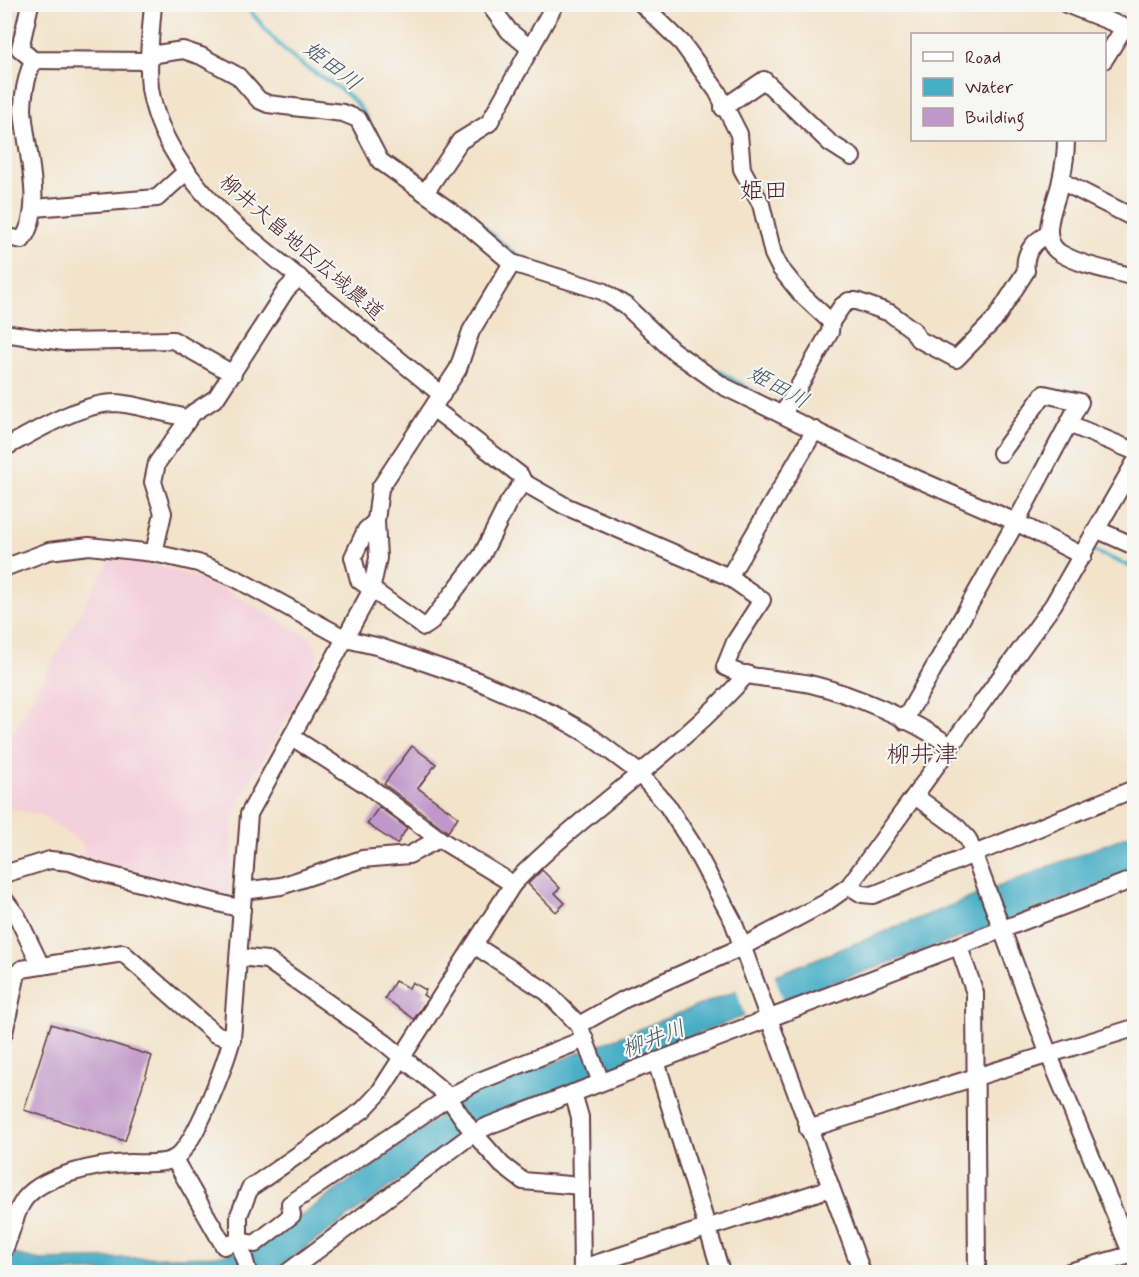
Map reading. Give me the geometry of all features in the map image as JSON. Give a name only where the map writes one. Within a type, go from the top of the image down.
[{"type":"street","points":[[30,4],[20,49],[33,60],[150,58],[183,50],[238,76],[259,100],[268,104],[343,113],[358,119],[380,161],[425,193],[512,263],[602,291],[626,306],[672,350],[696,369],[723,386],[883,464],[1016,522],[1089,546],[1134,546]]},
{"type":"street","name":"柳井大畠地区広域農道","points":[[153,4],[150,87],[161,127],[187,171],[219,210],[438,402],[519,475],[523,482],[565,506],[729,577],[762,600],[735,642],[725,667],[738,674],[747,674]]},
{"type":"street","points":[[489,4],[509,31],[531,49]]},
{"type":"street","points":[[425,193],[460,141],[489,123],[555,4]]},
{"type":"street","points":[[642,4],[682,43],[717,91],[723,108],[739,134],[742,169],[761,204],[773,254],[780,268],[801,294],[831,322]]},
{"type":"street","points":[[1066,4],[1129,30],[1106,58]]},
{"type":"street","points":[[4,236],[22,240],[34,208],[23,109],[25,81],[33,60]]},
{"type":"street","points":[[723,108],[764,80],[830,143],[852,157]]},
{"type":"street","points":[[1066,141],[1062,181],[1052,212],[1049,234],[1051,242],[1060,253],[1076,260],[1134,277]]},
{"type":"street","points":[[34,208],[157,198],[187,171]]},
{"type":"street","points":[[1062,181],[1134,218]]},
{"type":"street","points":[[783,414],[830,332],[831,322],[842,306],[856,301],[890,313],[913,330],[918,339],[956,359],[996,318],[1026,271],[1024,262],[1035,242],[1049,234]]},
{"type":"street","points":[[6,1246],[21,1204],[31,1190],[46,1183],[108,1164],[157,1163],[174,1159],[192,1137],[232,1039],[249,814],[371,591],[378,558],[376,521],[380,488],[388,470],[438,402],[458,369],[471,331],[512,263]]},
{"type":"street","points":[[154,553],[163,513],[153,482],[154,470],[192,413],[216,398],[286,290],[298,277]]},
{"type":"street","points":[[4,333],[64,342],[173,340],[233,374]]},
{"type":"street","points":[[904,721],[1016,522],[1080,402],[1044,394],[1000,453]]},
{"type":"street","points":[[4,448],[56,421],[94,407],[115,403],[187,420]]},
{"type":"street","points":[[1069,424],[1134,451]]},
{"type":"street","points":[[729,577],[815,430]]},
{"type":"street","points":[[174,1159],[224,1246],[255,1244],[292,1215],[290,1204],[477,1082],[584,1037],[625,999],[742,947],[825,903],[849,886],[1053,605],[1089,546],[1134,464]]},
{"type":"street","points":[[376,521],[366,530],[353,557],[359,580],[418,626],[424,627],[430,623],[482,555],[508,503],[523,482]]},
{"type":"street","points":[[4,568],[66,547],[89,546],[154,553],[198,563],[235,578],[346,639],[380,647],[499,689],[551,713],[586,733],[638,772],[667,805],[692,844],[733,921],[862,1272]]},
{"type":"street","points":[[248,1272],[240,1245],[239,1215],[250,1188],[363,1110],[378,1093],[513,884],[534,862],[638,772],[716,710],[747,674],[810,684],[872,706],[949,746]]},
{"type":"street","points":[[292,737],[371,788],[439,839],[513,884]]},
{"type":"street","points":[[849,886],[862,894],[873,895],[1134,789]]},
{"type":"street","points":[[915,796],[956,826],[968,839],[1049,1055],[1133,1254],[1069,1272]]},
{"type":"street","points":[[244,891],[281,886],[362,859],[409,855],[439,839]]},
{"type":"street","points":[[4,874],[50,860],[70,862],[101,873],[242,909]]},
{"type":"street","points":[[288,1272],[472,1132],[573,1094],[601,1080],[656,1061],[766,1015],[959,947],[999,925],[1134,879]]},
{"type":"street","points":[[4,899],[17,916],[41,966]]},
{"type":"street","points":[[474,945],[547,992],[584,1037],[601,1080]]},
{"type":"street","points":[[959,947],[975,993],[977,1272]]},
{"type":"street","points":[[5,1039],[17,973],[22,969],[123,954],[215,1034],[232,1039]]},
{"type":"street","points":[[239,957],[267,960],[309,987],[401,1057],[451,1099],[472,1132],[502,1165],[523,1181],[581,1186]]},
{"type":"street","points":[[808,1129],[1134,1028]]},
{"type":"street","points":[[656,1061],[721,1272]]},
{"type":"street","points":[[573,1094],[580,1117],[582,1270],[831,1188]]},
{"type":"shaded area","points":[[110,559],[157,565],[215,584],[307,636],[316,646],[318,656],[315,669],[242,795],[233,821],[228,900],[81,858],[84,844],[41,815],[5,807],[5,747]]},
{"type":"water","name":"柳井川","points":[[1134,833],[1134,873],[999,924],[786,999],[483,1120],[273,1271],[4,1272],[4,1252],[40,1260],[217,1256],[258,1247],[465,1098]]},
{"type":"pier","points":[[774,973],[784,1003],[745,1017],[736,988]]},
{"type":"building","points":[[412,746],[436,764],[418,788],[458,817],[448,832],[384,784]]},
{"type":"building","points":[[379,807],[407,828],[397,844],[367,824]]},
{"type":"building","points":[[542,870],[560,888],[555,893],[565,903],[556,912],[528,884]]},
{"type":"building","points":[[395,981],[409,988],[412,982],[426,990],[423,995],[428,998],[414,1019],[385,998]]},
{"type":"building","points":[[51,1024],[152,1056],[125,1141],[24,1110]]},
{"type":"waterway","name":"姫田川","points":[[245,4],[269,34],[289,54],[348,95],[365,115],[371,128]]},
{"type":"waterway","name":"姫田川","points":[[437,191],[464,209],[513,253],[526,259]]},
{"type":"waterway","name":"姫田川","points":[[612,288],[631,300]]},
{"type":"waterway","name":"姫田川","points":[[702,362],[758,394]]},
{"type":"waterway","name":"姫田川","points":[[880,454],[959,488]]},
{"type":"waterway","name":"姫田川","points":[[1091,550],[1134,568]]},
{"type":"district","name":"姫田","points":[[764,190]]},
{"type":"district","name":"柳井津","points":[[922,754]]}]
